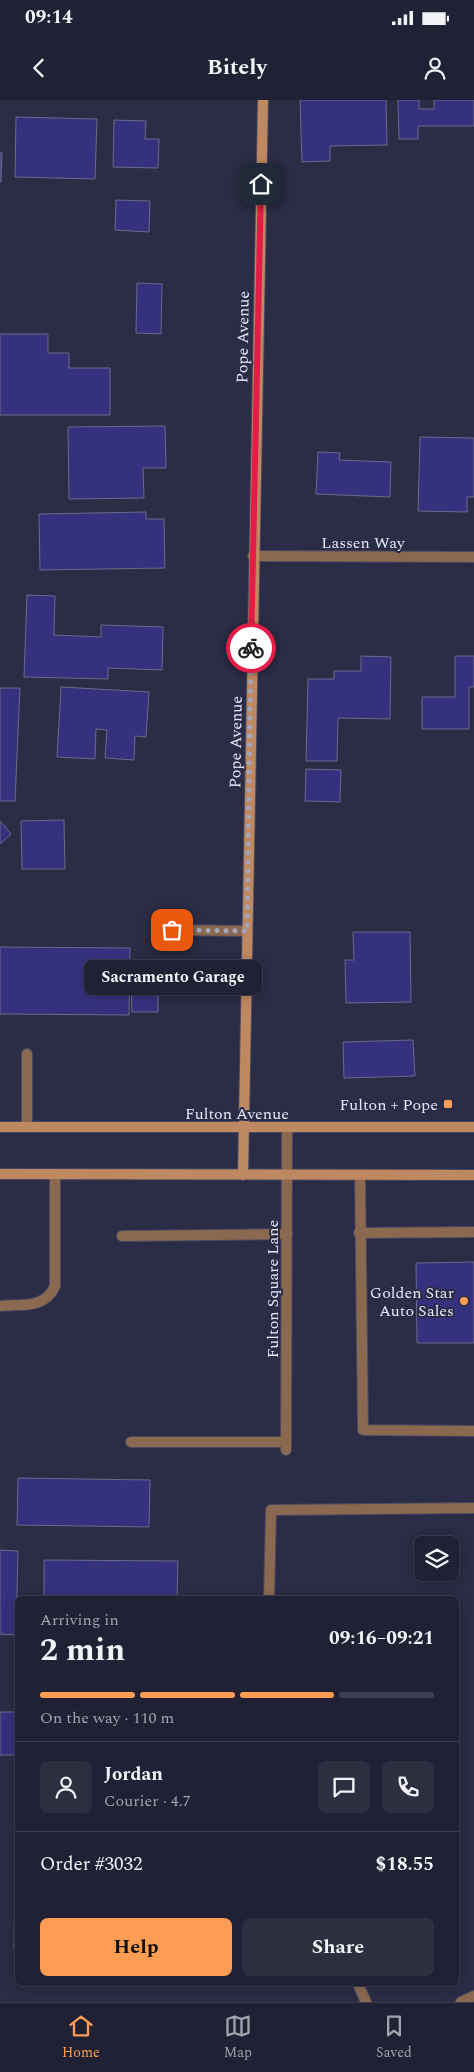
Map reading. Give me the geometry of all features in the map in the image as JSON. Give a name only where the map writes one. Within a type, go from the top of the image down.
[{"type":"street","name":"Pope Avenue","points":[[243,1175],[253,556],[263,100]]},
{"type":"street","name":"Lassen Way","points":[[253,556],[474,558]]},
{"type":"street","points":[[172,930],[247,931]]},
{"type":"street","points":[[27,1054],[27,1127]]},
{"type":"street","name":"Fulton Avenue","points":[[0,1127],[474,1127]]},
{"type":"street","name":"Fulton Square Lane","points":[[131,1442],[286,1446],[287,1128]]},
{"type":"street","points":[[0,1174],[474,1175]]},
{"type":"street","points":[[0,1306],[40,1303],[50,1297],[53,1291],[55,1286],[55,1174]]},
{"type":"street","points":[[360,1175],[359,1233],[363,1430],[474,1431]]},
{"type":"street","points":[[359,1233],[474,1232]]},
{"type":"street","points":[[122,1236],[287,1234]]},
{"type":"street","points":[[269,1596],[271,1510],[474,1508]]},
{"type":"street","points":[[359,1986],[366,2002]]},
{"type":"street","points":[[462,2002],[474,1996]]},
{"type":"building","points":[[300,100],[386,100],[387,145],[330,146],[330,161],[302,162]]},
{"type":"building","points":[[398,100],[419,100],[419,109],[434,109],[434,100],[474,100],[474,126],[418,126],[418,139],[399,139]]},
{"type":"building","points":[[16,117],[97,119],[95,179],[15,177]]},
{"type":"building","points":[[114,120],[146,121],[145,139],[159,139],[158,168],[113,167]]},
{"type":"building","points":[[0,153],[2,153],[1,182],[0,182]]},
{"type":"building","points":[[116,200],[150,201],[149,232],[115,230]]},
{"type":"building","points":[[137,283],[162,284],[161,334],[136,333]]},
{"type":"building","points":[[0,334],[48,334],[48,353],[69,353],[69,368],[110,368],[110,415],[0,415]]},
{"type":"building","points":[[165,426],[166,468],[143,468],[144,498],[69,499],[68,427]]},
{"type":"building","points":[[420,437],[474,438],[474,497],[467,497],[467,512],[418,511]]},
{"type":"building","points":[[318,452],[340,453],[339,460],[391,462],[390,497],[316,494]]},
{"type":"building","points":[[146,512],[146,519],[164,519],[165,568],[40,570],[39,514]]},
{"type":"building","points":[[27,595],[55,596],[54,635],[101,637],[101,625],[163,627],[162,670],[108,668],[108,679],[24,677]]},
{"type":"building","points":[[361,656],[391,657],[390,719],[338,718],[337,761],[306,761],[308,679],[334,679],[334,671],[361,671]]},
{"type":"building","points":[[455,656],[474,656],[474,687],[469,687],[469,729],[422,729],[422,697],[455,697]]},
{"type":"building","points":[[61,687],[149,692],[146,737],[135,736],[134,760],[105,758],[107,730],[96,729],[95,759],[57,757]]},
{"type":"building","points":[[0,688],[20,688],[15,801],[0,801]]},
{"type":"building","points":[[306,769],[341,770],[340,802],[305,801]]},
{"type":"building","points":[[64,820],[65,869],[22,869],[21,821]]},
{"type":"building","points":[[0,821],[11,834],[0,844]]},
{"type":"building","points":[[353,932],[410,932],[411,1002],[346,1003],[345,960],[354,960]]},
{"type":"building","points":[[0,947],[130,948],[129,1015],[0,1014]]},
{"type":"building","points":[[158,986],[158,1012],[132,1012],[131,987]]},
{"type":"building","points":[[413,1040],[415,1076],[344,1078],[343,1042]]},
{"type":"building","points":[[474,1262],[474,1343],[417,1343],[416,1263]]},
{"type":"building","points":[[18,1478],[150,1480],[149,1527],[17,1525]]},
{"type":"building","points":[[0,1550],[18,1551],[15,1635],[0,1634]]},
{"type":"building","points":[[44,1560],[178,1561],[177,1596],[44,1596]]},
{"type":"building","points":[[0,1712],[15,1712],[15,1755],[0,1755]]},
{"type":"building","points":[[15,1884],[15,1948],[14,1948]]},
{"type":"way so far","points":[[172,930],[247,931],[251,648]]},
{"type":"place","name":"Sacramento Garage","points":[[172,930]]},
{"type":"place","name":"Fulton + Pope","points":[[448,1104]]},
{"type":"place","name":"Golden Star Auto Sales","points":[[464,1301]]},
{"type":"route","points":[[251,648],[261,184]]}]
